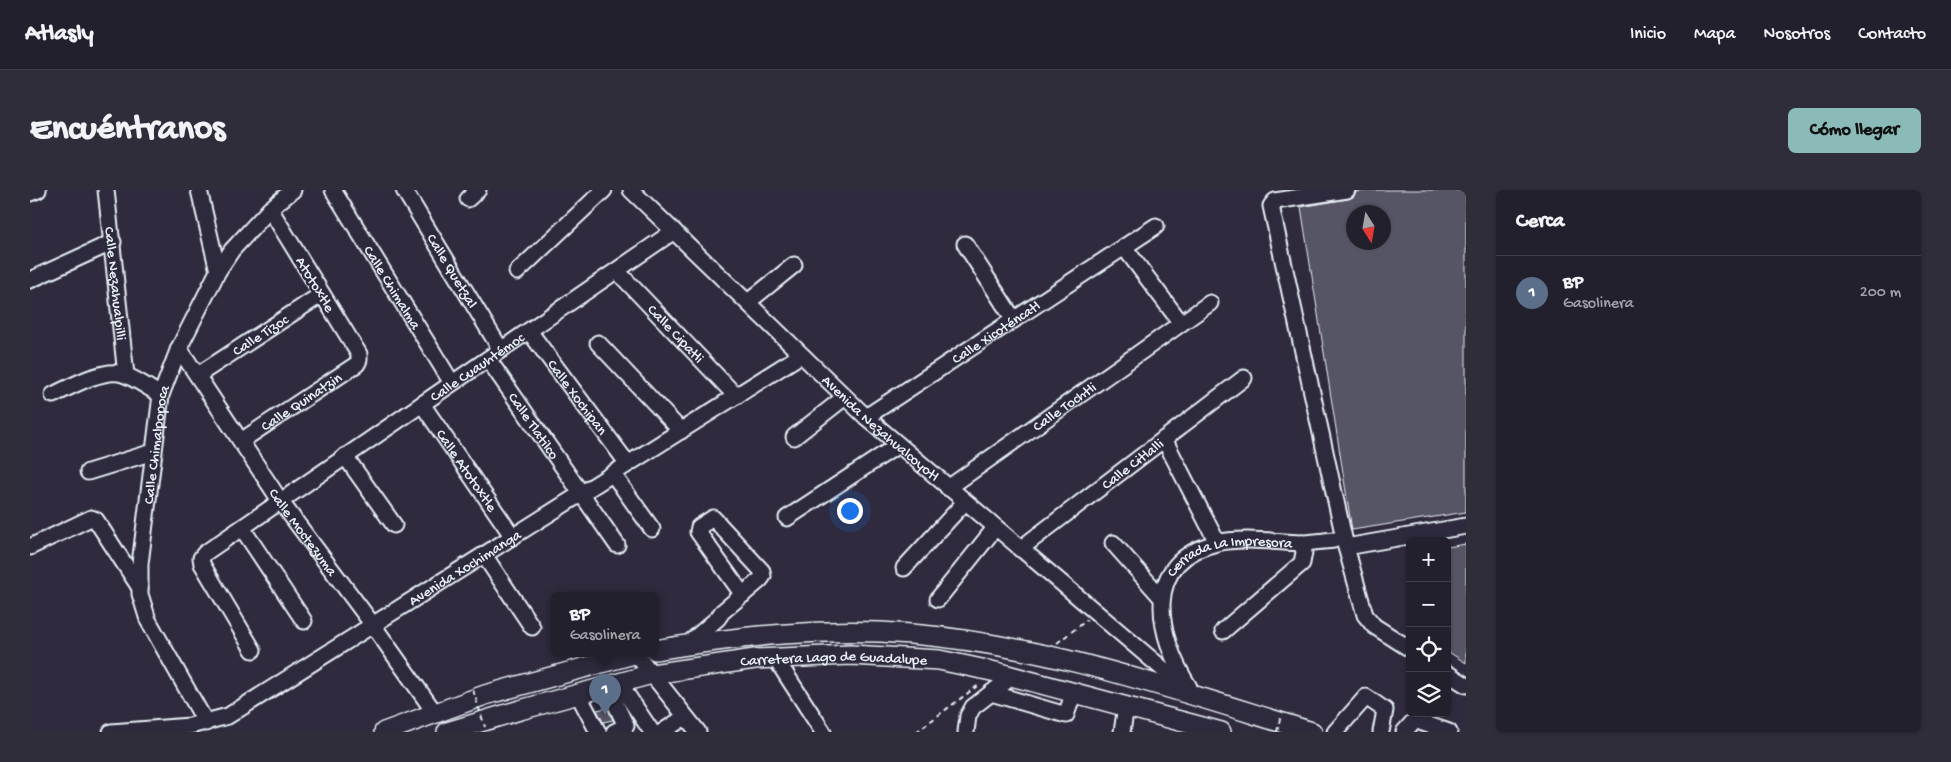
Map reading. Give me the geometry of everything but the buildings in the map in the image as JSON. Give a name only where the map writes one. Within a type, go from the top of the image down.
[{"type":"main road","name":"Carretera Lago de Guadalupe","points":[[659,649],[728,638],[784,632],[824,631],[911,634],[968,641],[1044,654],[1132,678],[1312,732]]},
{"type":"main road","name":"Carretera Lago de Guadalupe","points":[[452,731],[652,674],[755,659],[851,655],[938,660],[1004,674],[1221,732]]},
{"type":"main road","points":[[384,732],[485,695],[621,657]]},
{"type":"street","points":[[30,193],[38,190]]},
{"type":"street","name":"Calle Nezahualpilli","points":[[106,190],[126,375]]},
{"type":"street","points":[[199,190],[218,271]]},
{"type":"street","name":"Calle Chimalpopoca","points":[[206,723],[148,620],[140,594],[140,564],[161,395],[179,348],[218,271],[232,250],[270,209],[293,190]]},
{"type":"street","name":"Calle Chimalma","points":[[333,190],[452,383]]},
{"type":"street","name":"Calle Quetzal","points":[[404,190],[501,350]]},
{"type":"street","points":[[517,272],[604,190]]},
{"type":"street","name":"Avenida Nezahualcoyotl","points":[[632,190],[866,417],[1196,697]]},
{"type":"street","points":[[1347,190],[1275,201],[1271,206],[1340,544],[1365,616],[1374,626],[1406,646]]},
{"type":"street","name":"Atotoxtle","points":[[270,209],[359,354],[359,360]]},
{"type":"street","name":"Calle Xicoténcatl","points":[[866,417],[1156,226]]},
{"type":"street","name":"Calle Cuauhtémoc","points":[[253,650],[202,564],[201,558],[205,553],[674,231]]},
{"type":"street","points":[[30,280],[113,242]]},
{"type":"street","points":[[965,244],[1014,320]]},
{"type":"street","points":[[1124,247],[1181,323]]},
{"type":"street","points":[[748,302],[794,265]]},
{"type":"street","name":"Calle Cipatli","points":[[617,271],[736,396]]},
{"type":"street","name":"Calle Tizoc","points":[[198,375],[322,294]]},
{"type":"street","name":"Calle Tochtli","points":[[948,488],[1210,303]]},
{"type":"street","name":"Calle Xochipan","points":[[529,331],[628,464]]},
{"type":"street","points":[[598,343],[681,431]]},
{"type":"street","name":"Calle Moctezuma","points":[[179,348],[281,502],[373,625],[435,713]]},
{"type":"street","name":"Avenida Xochimanga","points":[[110,732],[190,726],[228,716],[801,355]]},
{"type":"street","name":"Calle Tlatilco","points":[[488,359],[616,545]]},
{"type":"street","name":"Calle Quinatzin","points":[[241,441],[357,364],[359,360]]},
{"type":"street","points":[[52,395],[98,375],[118,373],[126,375],[161,395]]},
{"type":"street","name":"Calle Citlalli","points":[[1020,549],[1244,378]]},
{"type":"street","points":[[794,437],[845,397]]},
{"type":"street","name":"Calle Atotoxtle","points":[[422,404],[513,537]]},
{"type":"street","points":[[1164,439],[1217,542]]},
{"type":"street","points":[[788,518],[898,445]]},
{"type":"street","points":[[88,472],[153,452]]},
{"type":"street","points":[[345,456],[394,524]]},
{"type":"street","points":[[613,474],[652,529]]},
{"type":"street","points":[[904,568],[965,502]]},
{"type":"street","points":[[30,547],[91,518],[96,520],[140,588]]},
{"type":"street","points":[[688,644],[760,580],[762,576],[762,571],[715,520],[713,518],[709,519],[699,527],[698,532],[743,595]]},
{"type":"street","name":"Cerrada La Impresora","points":[[1196,697],[1180,672],[1169,648],[1164,632],[1161,597],[1174,565],[1197,550],[1217,542],[1340,544],[1466,526]]},
{"type":"street","points":[[242,528],[304,621]]},
{"type":"street","points":[[938,599],[995,528]]},
{"type":"street","points":[[1113,543],[1161,597]]},
{"type":"street","points":[[1223,631],[1302,563],[1304,552],[1302,543]]},
{"type":"street","points":[[484,555],[532,627]]},
{"type":"street","points":[[718,618],[728,638]]},
{"type":"street","points":[[1132,678],[1141,667],[1142,653]]},
{"type":"street","points":[[631,657],[652,674],[698,732]]},
{"type":"street","points":[[776,658],[823,732]]},
{"type":"street","points":[[966,732],[968,716],[973,708],[991,693],[1004,674]]},
{"type":"street","points":[[1451,676],[1466,685]]},
{"type":"street","points":[[613,684],[626,726],[614,732]]},
{"type":"street","points":[[613,684],[652,732]]},
{"type":"street","points":[[991,693],[1066,715],[1074,692]]},
{"type":"street","points":[[578,694],[598,732]]},
{"type":"street","points":[[1335,732],[1366,697],[1385,710],[1381,732]]},
{"type":"street","points":[[1122,732],[1126,706]]},
{"type":"street","points":[[662,732],[685,717]]},
{"type":"street","points":[[1404,732],[1412,723],[1417,721],[1449,732]]},
{"type":"path","points":[[1061,639],[1096,614]]},
{"type":"path","points":[[916,732],[1004,674]]},
{"type":"path","points":[[473,690],[485,727]]},
{"type":"path","points":[[1276,732],[1281,715]]},
{"type":"place","name":"BP","points":[[605,715]]}]
